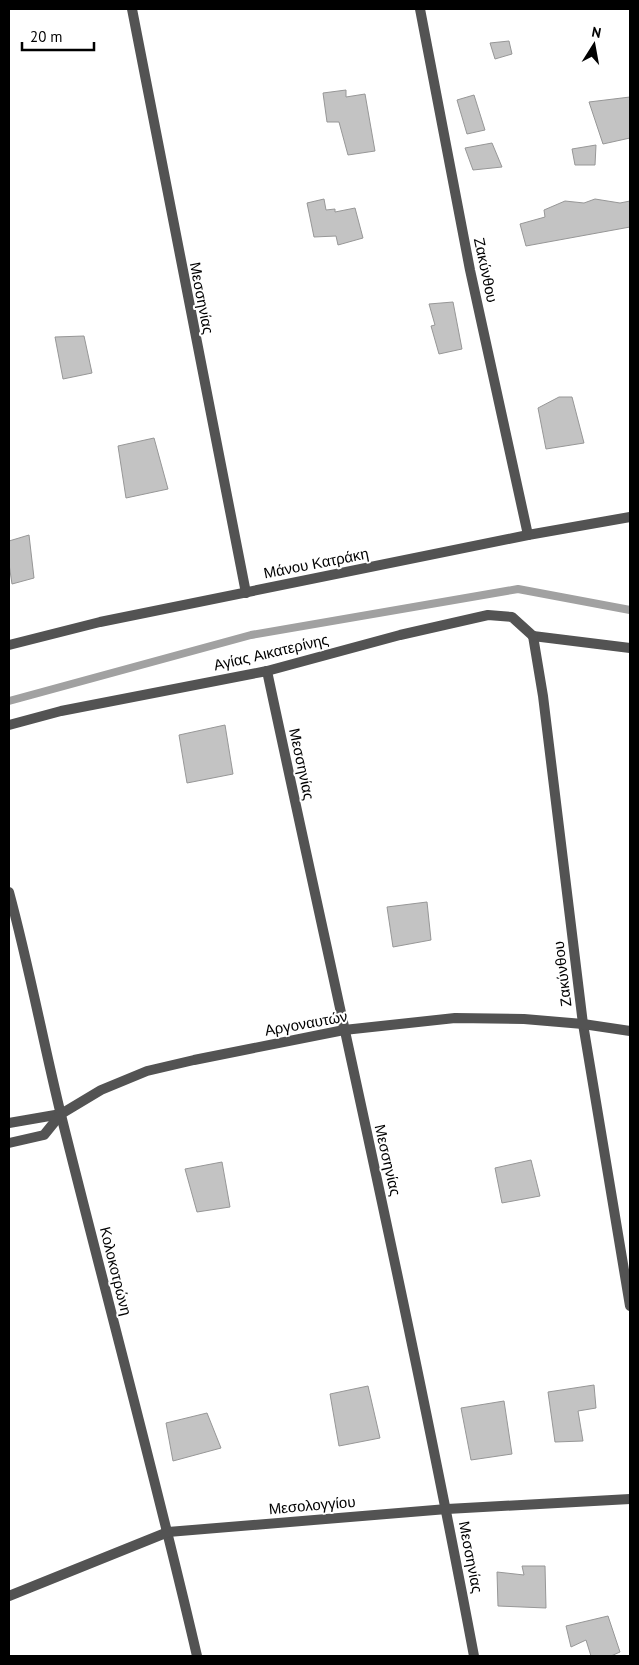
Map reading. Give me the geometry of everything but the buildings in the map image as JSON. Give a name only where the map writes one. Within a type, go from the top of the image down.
[{"type":"street","name":"Μεσσηνίας","points":[[132,9],[246,593]]},
{"type":"street","name":"Ζακύνθου","points":[[420,9],[470,270],[528,535]]},
{"type":"street","name":"Μάνου Κατράκη","points":[[9,645],[100,622],[528,535],[630,517]]},
{"type":"street","name":"Αγίας Αικατερίνης","points":[[9,725],[61,711],[267,671],[400,635],[488,615],[512,617],[532,636]]},
{"type":"street","name":"Ζακύνθου","points":[[532,636],[543,696],[583,1024],[630,1306]]},
{"type":"street","points":[[532,636],[630,648]]},
{"type":"street","name":"Μεσσηνίας","points":[[267,671],[447,1509],[474,1656]]},
{"type":"street","name":"Κολοκοτρώνη","points":[[9,892],[61,1114],[168,1532],[197,1656]]},
{"type":"street","name":"Αργοναυτών","points":[[9,1143],[44,1134],[61,1114],[101,1090],[147,1071],[344,1030],[455,1018],[524,1019],[583,1024],[630,1031]]},
{"type":"street","points":[[9,1123],[61,1114]]},
{"type":"street","name":"Μεσολογγίου","points":[[9,1596],[168,1532],[447,1509],[630,1499]]},
{"type":"waterway","points":[[9,701],[251,635],[518,589],[630,610]]}]
